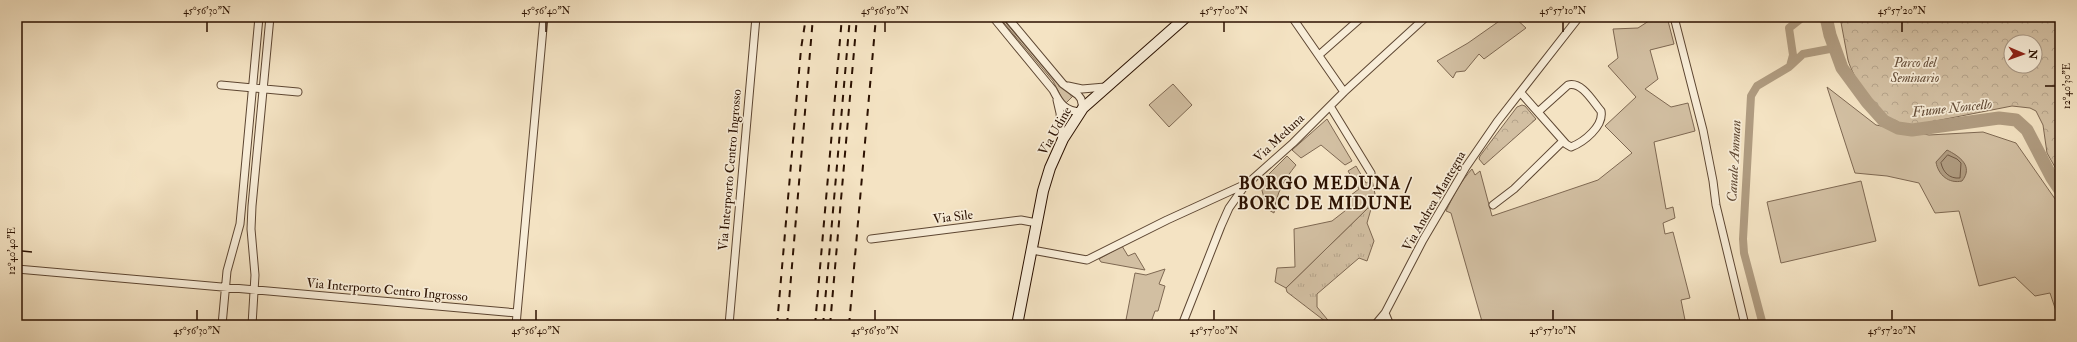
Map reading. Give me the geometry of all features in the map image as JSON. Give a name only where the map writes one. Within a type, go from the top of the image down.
[{"type":"main road","name":"Via Udine","points":[[1017,325],[1037,223],[1050,168],[1062,142],[1082,110],[1186,17]]},
{"type":"street","points":[[222,325],[227,271],[240,224],[259,17]]},
{"type":"street","points":[[252,325],[255,290],[251,229],[270,17]]},
{"type":"street","points":[[516,325],[544,17]]},
{"type":"street","name":"Via Interporto Centro Ingrosso","points":[[729,325],[756,17]]},
{"type":"street","points":[[993,17],[1056,96],[1060,104],[1067,109],[1082,110],[1081,99],[1063,84],[1007,17]]},
{"type":"street","points":[[1292,17],[1344,92]]},
{"type":"street","points":[[1319,55],[1362,17]]},
{"type":"street","name":"Via Meduna","points":[[1032,250],[1087,260],[1167,220],[1248,183],[1293,143],[1344,92],[1426,17]]},
{"type":"street","name":"Via Andrea Mantegna","points":[[1375,325],[1385,313],[1423,240],[1466,167],[1520,93],[1579,17]]},
{"type":"street","points":[[1674,17],[1703,130],[1716,205],[1745,325]]},
{"type":"street","points":[[1063,84],[1082,89],[1107,87]]},
{"type":"street","points":[[1520,93],[1563,141],[1571,147],[1578,144],[1600,124],[1601,111],[1581,87],[1572,84],[1568,85],[1538,112]]},
{"type":"street","points":[[221,85],[298,92]]},
{"type":"street","points":[[1056,96],[1060,113],[1062,142]]},
{"type":"street","points":[[1330,106],[1371,173]]},
{"type":"street","points":[[1493,205],[1514,188],[1563,141]]},
{"type":"street","points":[[1182,325],[1229,208],[1248,183]]},
{"type":"street","name":"Via Sile","points":[[871,239],[1021,220],[1037,223]]},
{"type":"street","name":"Via Interporto Centro Ingrosso","points":[[17,269],[517,313]]},
{"type":"street","points":[[1385,313],[1390,325]]},
{"type":"green space","points":[[999,17],[1001,17],[1056,82],[1073,96],[1065,104],[1053,81]]},
{"type":"green space","points":[[1505,17],[1514,17],[1526,28],[1484,59],[1479,54],[1465,71],[1456,72],[1453,78],[1437,61],[1468,43]]},
{"type":"green space","points":[[1655,17],[1667,17],[1674,44],[1650,50],[1658,79],[1645,89],[1671,107],[1688,103],[1695,131],[1654,142],[1666,209],[1673,207],[1675,218],[1663,223],[1665,234],[1673,232],[1690,298],[1681,300],[1686,325],[1483,325],[1451,213],[1446,211],[1454,194],[1472,169],[1475,175],[1480,171],[1492,216],[1598,180],[1632,153],[1605,126],[1636,97],[1608,66],[1618,58],[1613,29],[1638,28]]},
{"type":"green space","name":"Parco del Seminario","points":[[1840,17],[2060,17],[2060,176],[2047,153],[2043,125],[2036,111],[2030,108],[2012,106],[1915,125],[1897,124],[1888,119],[1877,108],[1859,84],[1848,60]]},
{"type":"green space","points":[[1173,84],[1192,105],[1169,127],[1149,105]]},
{"type":"green space","points":[[1827,87],[1876,125],[1929,135],[1983,132],[2016,143],[2060,206],[2060,323],[2050,293],[2035,296],[2015,277],[1979,286],[1959,211],[1935,213],[1919,183],[1887,176],[1855,173]]},
{"type":"green space","points":[[1522,105],[1525,106],[1536,119],[1484,165],[1479,159],[1480,156],[1517,107]]},
{"type":"green space","points":[[1327,119],[1352,161],[1345,165],[1321,145],[1301,158],[1292,150]]},
{"type":"green space","points":[[1287,156],[1296,165],[1281,187],[1274,213],[1267,209],[1260,183]]},
{"type":"green space","points":[[1356,166],[1366,183],[1372,180],[1375,194],[1368,208],[1286,288],[1275,282],[1277,268],[1295,267],[1294,229],[1332,221],[1350,207],[1350,200],[1347,198],[1359,189],[1348,171]]},
{"type":"green space","points":[[1861,181],[1876,241],[1781,263],[1767,202]]},
{"type":"green space","points":[[1368,208],[1371,209],[1367,223],[1374,241],[1367,261],[1359,258],[1317,294],[1317,307],[1332,325],[1330,325],[1287,292],[1286,288]]},
{"type":"green space","points":[[1122,246],[1128,256],[1135,253],[1145,270],[1101,262],[1099,259]]},
{"type":"green space","points":[[1165,269],[1159,284],[1165,286],[1158,311],[1155,311],[1150,325],[1125,325],[1135,273],[1146,275]]},
{"type":"water","points":[[1947,150],[1960,158],[1966,166],[1965,176],[1962,181],[1957,182],[1945,178],[1937,167],[1936,162]]},
{"type":"waterway","points":[[1790,66],[1793,55],[1789,28],[1803,17]]},
{"type":"waterway","name":"Fiume Noncello","points":[[1826,17],[1830,35],[1842,68],[1867,102],[1884,121],[1898,128],[1912,130],[1999,118],[2016,120],[2027,130],[2052,178],[2060,190]]},
{"type":"waterway","name":"Canale Amman","points":[[1763,325],[1744,253],[1743,239],[1751,96],[1757,86],[1789,67],[1803,54],[1835,48]]},
{"type":"railway","points":[[777,325],[801,49],[806,17]]},
{"type":"railway","points":[[787,325],[813,17]]},
{"type":"railway","points":[[815,325],[842,17]]},
{"type":"railway","points":[[823,325],[850,17]]},
{"type":"railway","points":[[830,325],[857,17]]},
{"type":"railway","points":[[849,325],[876,17]]},
{"type":"district","name":"BORGO MEDUNA / BORC DE MIDUNE","points":[[1325,193]]}]
